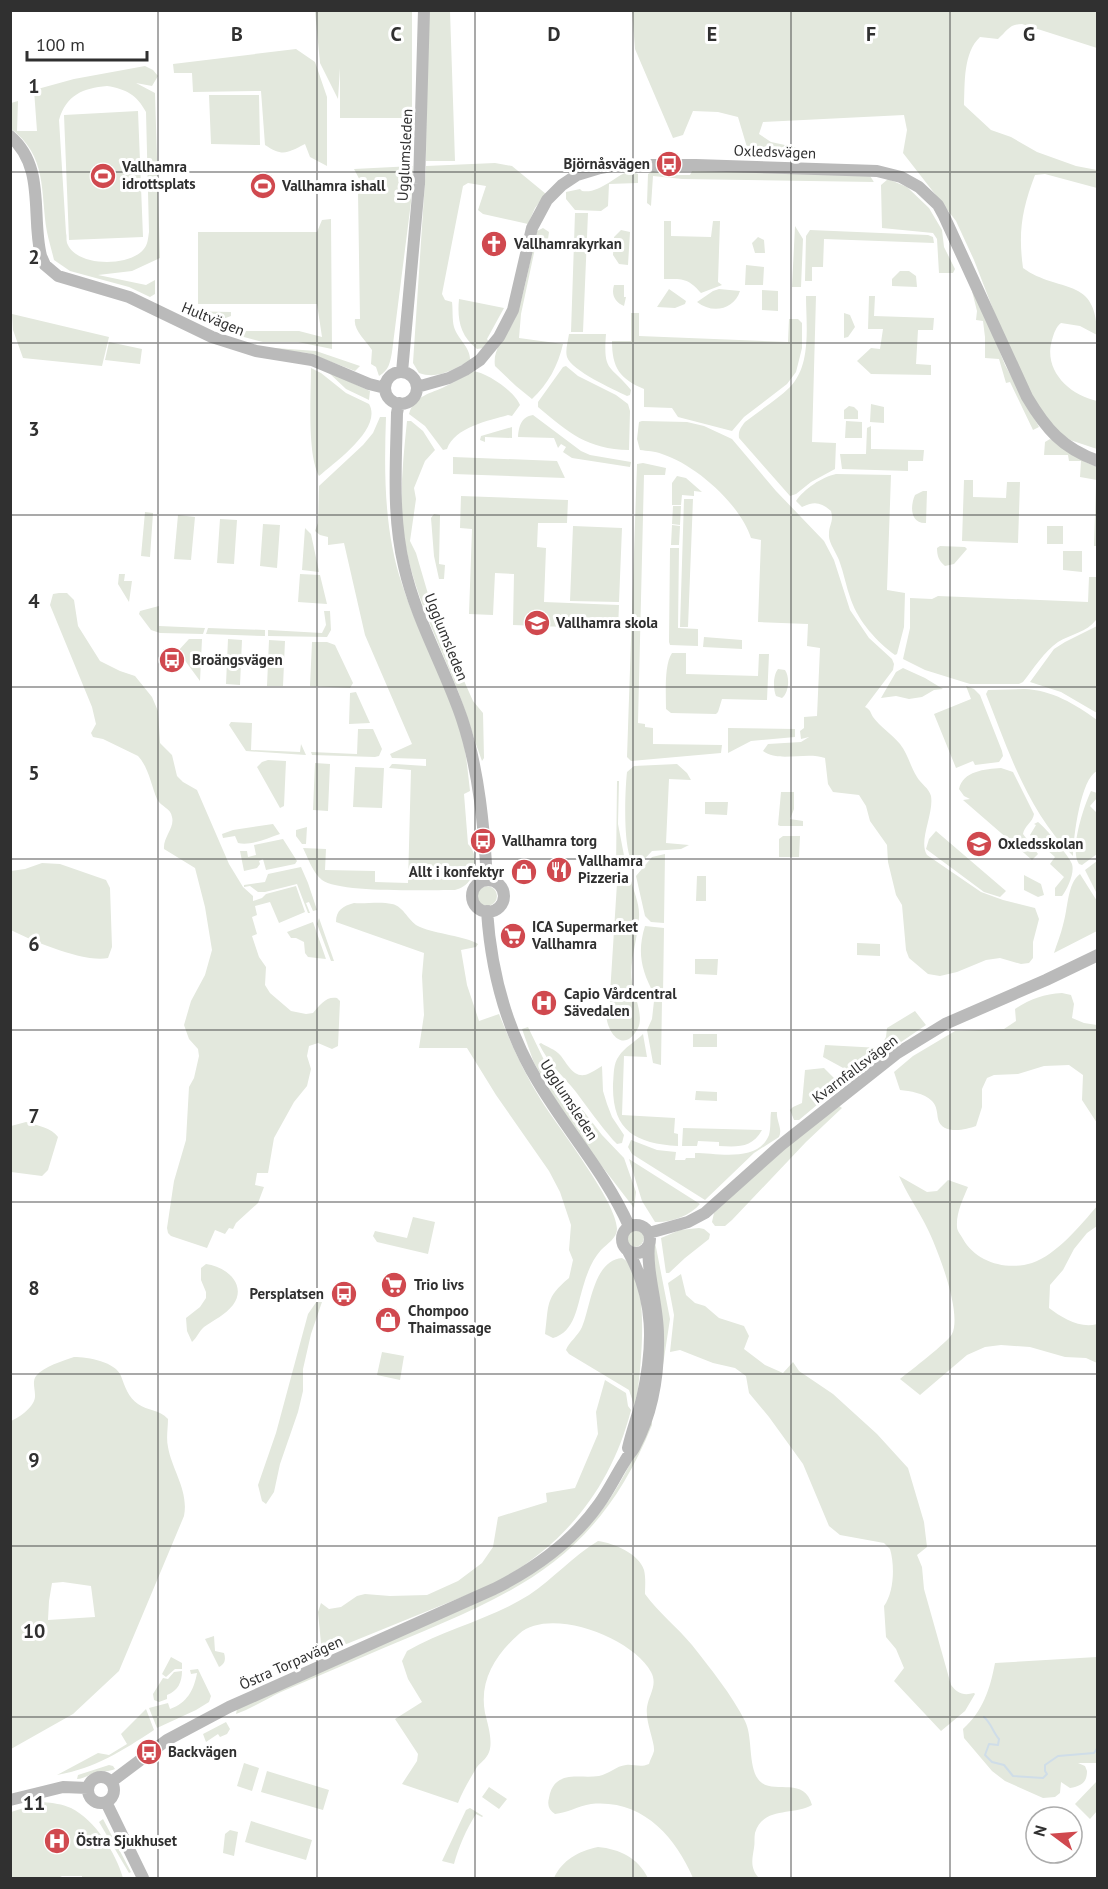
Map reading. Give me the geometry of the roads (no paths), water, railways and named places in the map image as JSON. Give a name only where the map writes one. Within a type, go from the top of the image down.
[{"type":"street","name":"Ugglumsleden","points":[[402,372],[419,184],[424,10]]},
{"type":"street","name":"Hultvägen","points":[[10,136],[24,150],[33,175],[41,256],[45,265],[58,276],[129,297],[212,337],[256,351],[312,360],[369,384],[385,388]]},
{"type":"street","name":"Oxledsvägen","points":[[417,387],[449,378],[465,370],[488,352],[513,310],[529,237],[540,210],[552,194],[578,175],[600,168],[625,165],[877,171],[910,180],[938,204],[1027,397],[1039,417],[1053,435],[1066,446],[1098,461]]},
{"type":"street","points":[[402,372],[412,378],[417,387],[411,400],[399,404],[389,398],[385,388],[390,376],[402,372]]},
{"type":"street","name":"Ugglumsleden","points":[[399,404],[396,514],[400,546],[411,590],[433,649],[451,688],[473,755],[487,880],[476,886],[472,897],[477,907],[487,911],[501,994],[523,1055],[549,1100],[607,1182],[629,1226],[623,1231],[621,1238],[623,1246],[628,1251],[647,1294],[650,1333],[649,1361],[626,1459]]},
{"type":"street","points":[[487,880],[498,884],[504,894],[498,908],[487,911]]},
{"type":"street","name":"Kvarnfallsvägen","points":[[649,1239],[705,1213],[781,1145],[896,1054],[945,1024],[1098,955]]},
{"type":"street","points":[[628,1251],[642,1252],[649,1239],[642,1226],[637,1224],[629,1226]]},
{"type":"street","name":"Ugglumsleden","points":[[494,1589],[523,1575],[572,1535],[598,1506],[634,1447],[644,1424],[656,1379],[658,1334],[648,1258],[649,1239]]},
{"type":"street","name":"Östra Torpavägen","points":[[111,1782],[167,1740],[229,1707],[494,1589]]},
{"type":"street","points":[[97,1777],[106,1778],[111,1782],[114,1791],[106,1802],[100,1803],[89,1796],[90,1782],[97,1777]]},
{"type":"street","points":[[10,1800],[63,1786],[88,1788]]},
{"type":"street","points":[[106,1802],[143,1878]]},
{"type":"waterway","points":[[984,1717],[999,1739],[998,1745],[989,1744],[985,1755],[992,1762],[1004,1765],[1013,1776],[1043,1778],[1047,1774],[1045,1765],[1058,1756],[1094,1753],[1098,1747]]},
{"type":"place","name":"Björnåsvägen","points":[[669,164]]},
{"type":"place","name":"Vallhamra idrottsplats","points":[[103,176]]},
{"type":"place","name":"Vallhamra ishall","points":[[263,186]]},
{"type":"place","name":"Vallhamrakyrkan","points":[[494,244]]},
{"type":"place","name":"Vallhamra skola","points":[[537,623]]},
{"type":"place","name":"Broängsvägen","points":[[172,660]]},
{"type":"place","name":"Vallhamra torg","points":[[483,841]]},
{"type":"place","name":"Oxledsskolan","points":[[979,844]]},
{"type":"place","name":"Vallhamra Pizzeria","points":[[559,870]]},
{"type":"place","name":"Allt i konfektyr","points":[[524,872]]},
{"type":"place","name":"ICA Supermarket Vallhamra","points":[[513,936]]},
{"type":"place","name":"Capio Vårdcentral Sävedalen","points":[[544,1003]]},
{"type":"place","name":"Trio livs","points":[[394,1285]]},
{"type":"place","name":"Persplatsen","points":[[344,1294]]},
{"type":"place","name":"Chompoo Thaimassage","points":[[388,1320]]},
{"type":"place","name":"Backvägen","points":[[149,1752]]},
{"type":"place","name":"Östra Sjukhuset","points":[[57,1841]]}]
